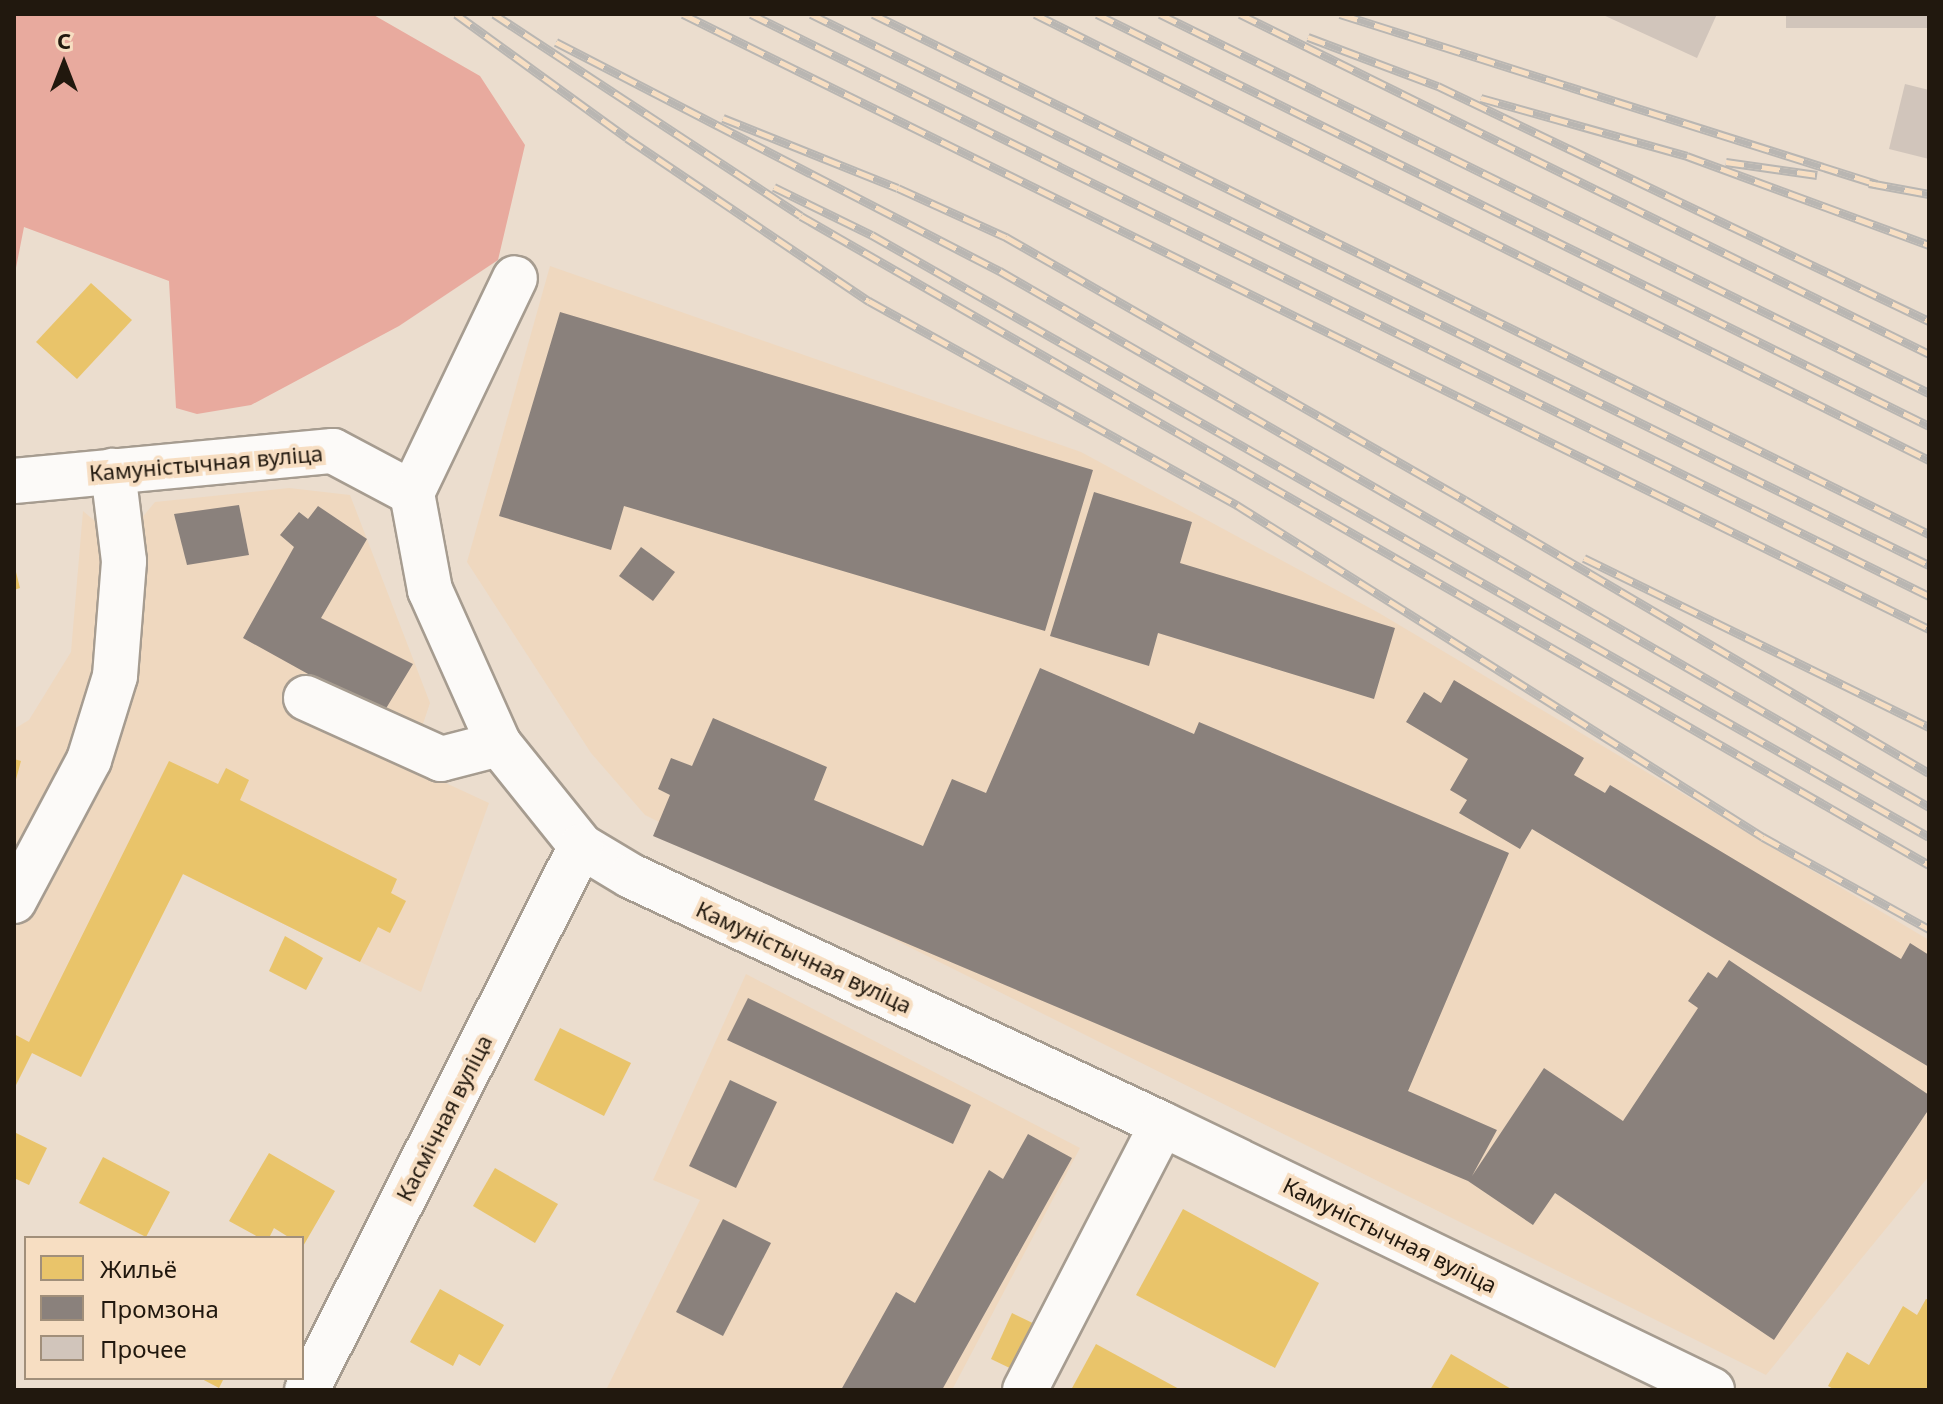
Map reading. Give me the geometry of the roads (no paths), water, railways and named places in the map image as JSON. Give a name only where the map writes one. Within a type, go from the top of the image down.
[{"type":"street","points":[[412,493],[515,278]]},
{"type":"street","name":"Камуністычная вуліца","points":[[14,481],[333,451],[412,493],[430,590],[499,744],[581,846],[631,876],[1162,1124],[1712,1390]]},
{"type":"street","points":[[14,901],[89,760],[115,676],[124,561],[113,471]]},
{"type":"street","points":[[306,698],[441,759],[499,744]]},
{"type":"street","name":"Касмічная вуліца","points":[[307,1390],[581,846]]},
{"type":"street","points":[[1025,1390],[1162,1124]]},
{"type":"railway","points":[[456,14],[627,138],[869,301],[1237,505],[1763,837],[1929,929]]},
{"type":"railway","points":[[494,14],[801,216],[1929,865]]},
{"type":"railway","points":[[683,14],[1929,629]]},
{"type":"railway","points":[[751,14],[1929,596]]},
{"type":"railway","points":[[811,14],[1929,565]]},
{"type":"railway","points":[[873,14],[1929,534]]},
{"type":"railway","points":[[1035,14],[1929,460]]},
{"type":"railway","points":[[1097,14],[1929,426]]},
{"type":"railway","points":[[1160,14],[1929,393]]},
{"type":"railway","points":[[1240,14],[1929,354]]},
{"type":"railway","points":[[1340,14],[1877,184]]},
{"type":"railway","points":[[1308,37],[1438,86],[1929,321]]},
{"type":"railway","points":[[556,42],[1000,271],[1929,807]]},
{"type":"railway","points":[[1481,98],[1687,156],[1929,245]]},
{"type":"railway","points":[[723,118],[898,188],[1006,237],[1465,500],[1929,773]]},
{"type":"railway","points":[[1726,162],[1817,175]]},
{"type":"railway","points":[[1869,183],[1929,194]]},
{"type":"railway","points":[[774,187],[872,235],[1929,837]]},
{"type":"railway","points":[[1584,558],[1929,727]]}]
